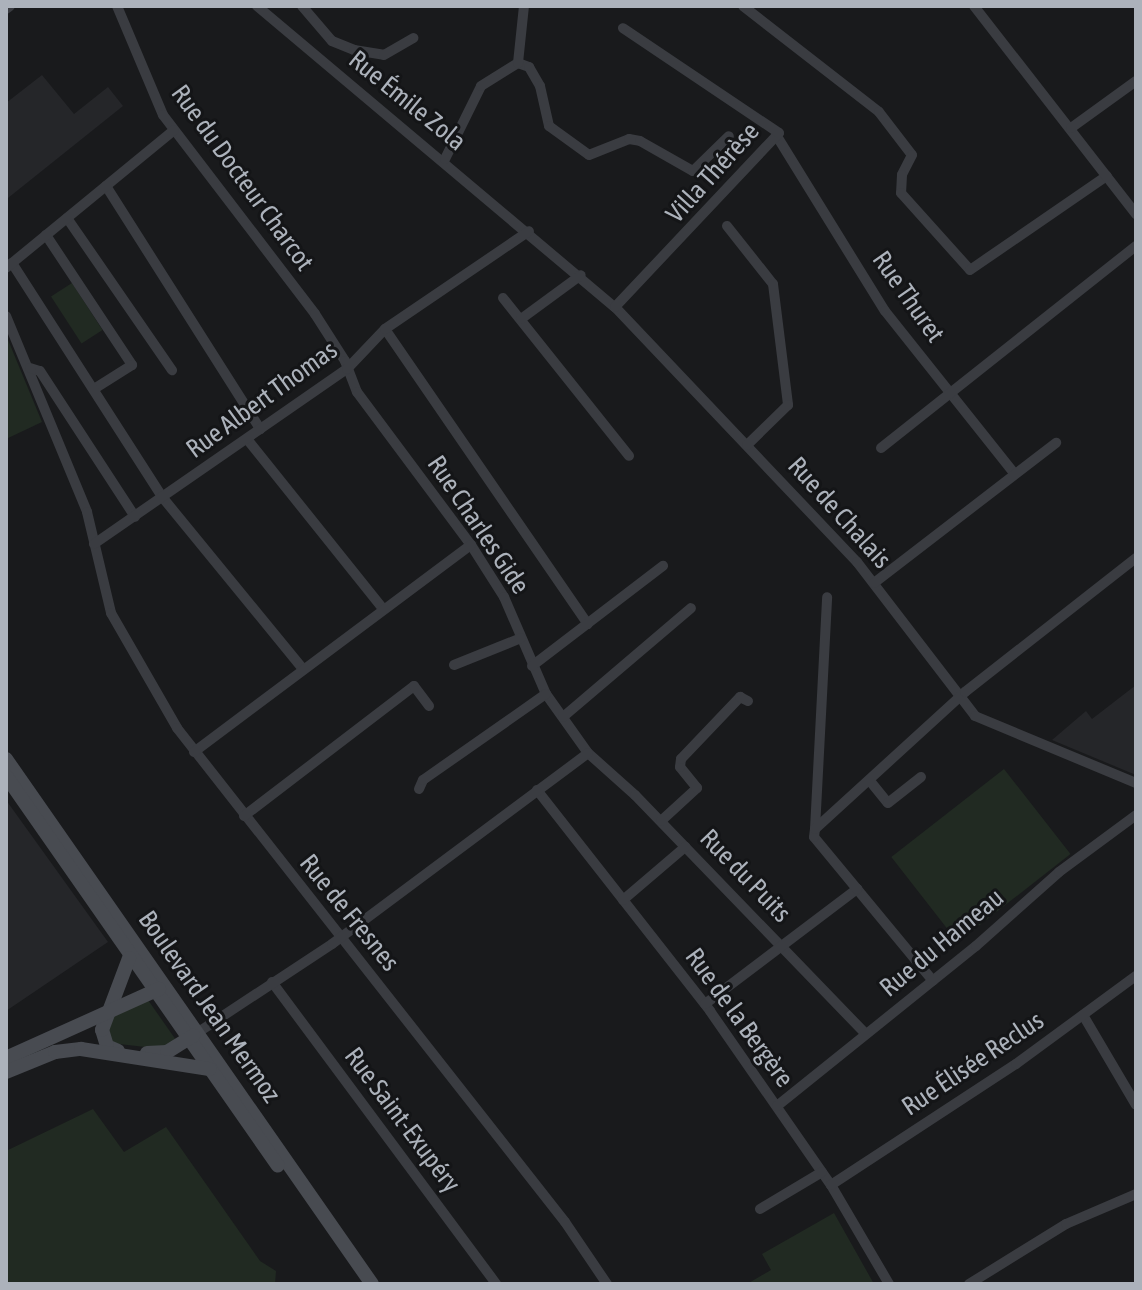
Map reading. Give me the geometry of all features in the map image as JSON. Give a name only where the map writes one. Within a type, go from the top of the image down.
[{"type":"main road","name":"Boulevard Jean Mermoz","points":[[6,759],[175,1001],[209,1069],[361,1284]]},
{"type":"main road","name":"Boulevard Jean Mermoz","points":[[6,776],[151,990],[192,1036],[372,1284]]},
{"type":"main road","points":[[129,958],[109,1011],[103,1040],[113,1050],[128,1055],[209,1069]]},
{"type":"main road","points":[[6,1058],[151,990],[160,989],[175,1001]]},
{"type":"main road","points":[[6,1072],[67,1049],[128,1055],[167,1052],[192,1036]]},
{"type":"street","name":"Rue du Docteur Charcot","points":[[117,6],[147,84],[174,130],[315,314],[347,369]]},
{"type":"street","name":"Rue Émile Zola","points":[[257,6],[529,231]]},
{"type":"street","points":[[302,6],[332,41],[354,50],[384,55],[414,38]]},
{"type":"street","points":[[518,63],[524,6]]},
{"type":"street","points":[[743,6],[879,112],[912,155],[902,175],[901,193],[970,270],[1107,176]]},
{"type":"street","points":[[974,6],[1107,176],[1132,198],[1136,214]]},
{"type":"street","name":"Villa Thérèse","points":[[615,307],[778,138],[779,133],[710,83],[623,28]]},
{"type":"street","points":[[445,159],[481,86],[518,63]]},
{"type":"street","points":[[518,63],[529,67],[540,86],[549,126],[589,155],[629,139],[640,141],[693,171],[729,136]]},
{"type":"street","points":[[1071,128],[1136,81]]},
{"type":"street","points":[[174,130],[9,265],[94,389],[163,498],[303,669]]},
{"type":"street","name":"Rue Thuret","points":[[778,138],[885,311],[1013,472]]},
{"type":"street","points":[[106,186],[260,429]]},
{"type":"street","points":[[67,218],[172,370]]},
{"type":"street","points":[[727,226],[773,284],[788,405],[747,445]]},
{"type":"street","name":"Rue Albert Thomas","points":[[95,546],[347,369],[385,329],[529,231]]},
{"type":"street","name":"Rue de Chalais","points":[[529,231],[615,307],[747,445],[874,583],[981,721],[1136,783]]},
{"type":"street","points":[[46,235],[132,365],[94,389]]},
{"type":"street","points":[[881,448],[949,391],[1136,246]]},
{"type":"street","points":[[521,319],[581,275]]},
{"type":"street","points":[[503,298],[629,456]]},
{"type":"street","points":[[6,316],[30,368],[40,371],[135,517]]},
{"type":"street","points":[[385,329],[588,624]]},
{"type":"street","name":"Rue de Fresnes","points":[[30,368],[95,546],[111,613],[194,752],[565,1222],[607,1284]]},
{"type":"street","name":"Rue Charles Gide","points":[[347,369],[357,392],[471,545],[504,597],[546,694],[588,753]]},
{"type":"street","points":[[247,439],[383,609]]},
{"type":"street","points":[[874,583],[1013,472],[1056,443]]},
{"type":"street","points":[[194,752],[471,545]]},
{"type":"street","points":[[815,829],[1047,624],[1136,558]]},
{"type":"street","points":[[532,666],[663,566]]},
{"type":"street","points":[[827,597],[814,837],[933,981]]},
{"type":"street","points":[[563,717],[691,608]]},
{"type":"street","points":[[454,665],[521,638]]},
{"type":"street","points":[[244,816],[414,686],[429,706]]},
{"type":"street","points":[[419,789],[423,780],[546,694]]},
{"type":"street","points":[[661,821],[697,788],[680,767],[681,759],[740,697],[748,701]]},
{"type":"street","points":[[192,1036],[341,938],[588,753]]},
{"type":"street","name":"Rue du Puits","points":[[588,753],[661,821],[866,1034]]},
{"type":"street","points":[[870,781],[888,803],[921,777]]},
{"type":"street","name":"Rue de la Bergère","points":[[537,790],[705,1004],[831,1185],[889,1284]]},
{"type":"street","name":"Rue du Hameau","points":[[777,1106],[933,981],[1059,872],[1136,815]]},
{"type":"street","points":[[623,900],[685,847]]},
{"type":"street","points":[[705,1004],[857,889]]},
{"type":"street","name":"Rue Élisée Reclus","points":[[831,1185],[1136,976]]},
{"type":"street","name":"Rue Saint-Exupéry","points":[[272,982],[496,1284]]},
{"type":"street","points":[[1083,1015],[1136,1105]]},
{"type":"street","points":[[760,1209],[822,1172]]},
{"type":"street","points":[[969,1284],[1066,1224],[1136,1194]]},
{"type":"shaded area","points":[[42,75],[74,114],[108,87],[123,106],[8,198],[6,103]]},
{"type":"shaded area","points":[[72,283],[102,330],[82,344],[51,297]]},
{"type":"shaded area","points":[[6,335],[42,422],[6,439]]},
{"type":"shaded area","points":[[1136,685],[1136,775],[1052,740],[1086,711],[1092,719]]},
{"type":"shaded area","points":[[1004,769],[1070,854],[958,942],[891,857]]},
{"type":"shaded area","points":[[6,800],[108,942],[6,1011]]},
{"type":"shaded area","points":[[148,1000],[176,1040],[163,1049],[110,1043],[109,1022],[119,1011]]},
{"type":"shaded area","points":[[93,1109],[124,1152],[166,1127],[260,1261],[276,1271],[275,1284],[6,1284],[6,1151]]},
{"type":"shaded area","points":[[834,1213],[874,1284],[747,1284],[771,1270],[762,1254]]}]
